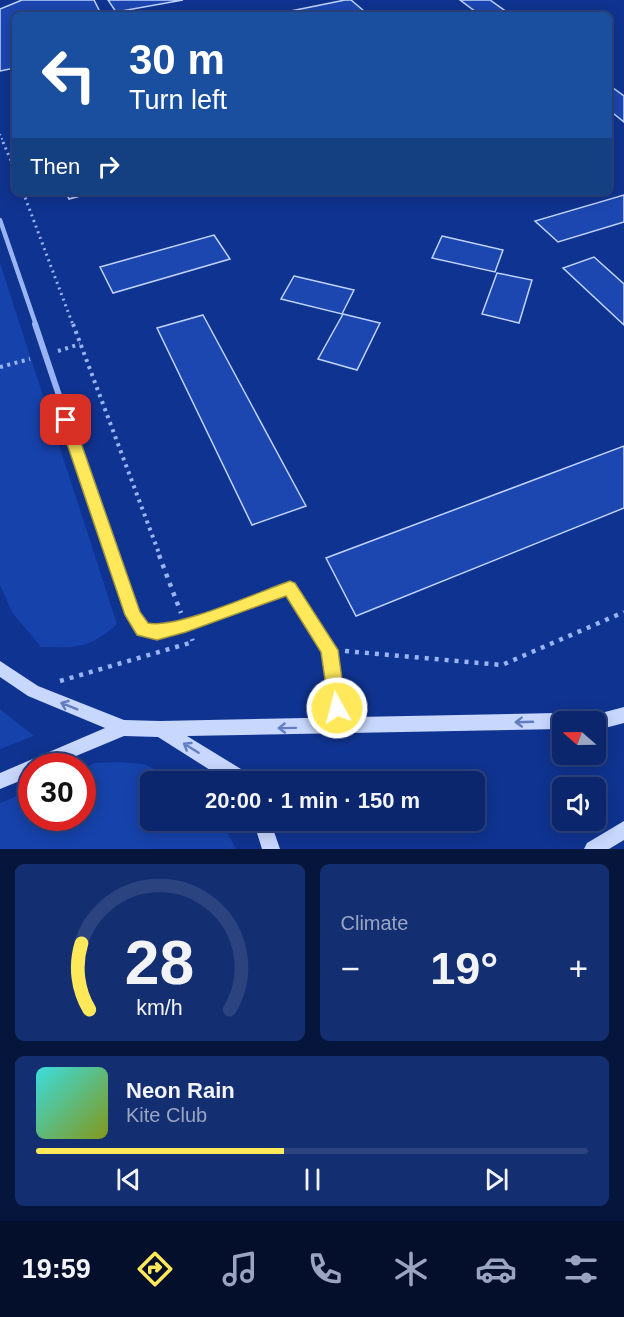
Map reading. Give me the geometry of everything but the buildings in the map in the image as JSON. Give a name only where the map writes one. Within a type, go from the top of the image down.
[{"type":"main road","points":[[0,668],[33,691],[124,728],[339,727],[605,720],[624,716]]},
{"type":"main road","points":[[66,753],[124,728]]},
{"type":"main road","points":[[160,729],[228,771]]},
{"type":"main road","points":[[0,781],[18,773]]},
{"type":"main road","points":[[593,849],[624,830]]},
{"type":"main road","points":[[265,831],[271,849]]},
{"type":"street","points":[[0,220],[133,615],[142,629],[157,632],[186,625],[290,588],[330,650],[339,727]]},
{"type":"path","points":[[0,134],[12,163]]},
{"type":"path","points":[[24,195],[193,642],[58,682]]},
{"type":"path","points":[[57,351],[80,344]]},
{"type":"path","points":[[0,367],[30,359]]},
{"type":"path","points":[[330,650],[502,666],[624,612]]},
{"type":"shaded area","points":[[0,263],[117,624],[90,643],[73,647],[41,647],[12,612],[0,585]]},
{"type":"shaded area","points":[[0,708],[1,710],[34,736],[0,749]]},
{"type":"shaded area","points":[[96,763],[144,764],[158,771],[140,771],[140,831],[226,831],[236,849],[0,849],[0,803],[18,795],[18,831],[96,831]]},
{"type":"route","points":[[66,420],[133,615],[142,629],[157,632],[186,625],[290,588],[330,650],[337,708]]}]
